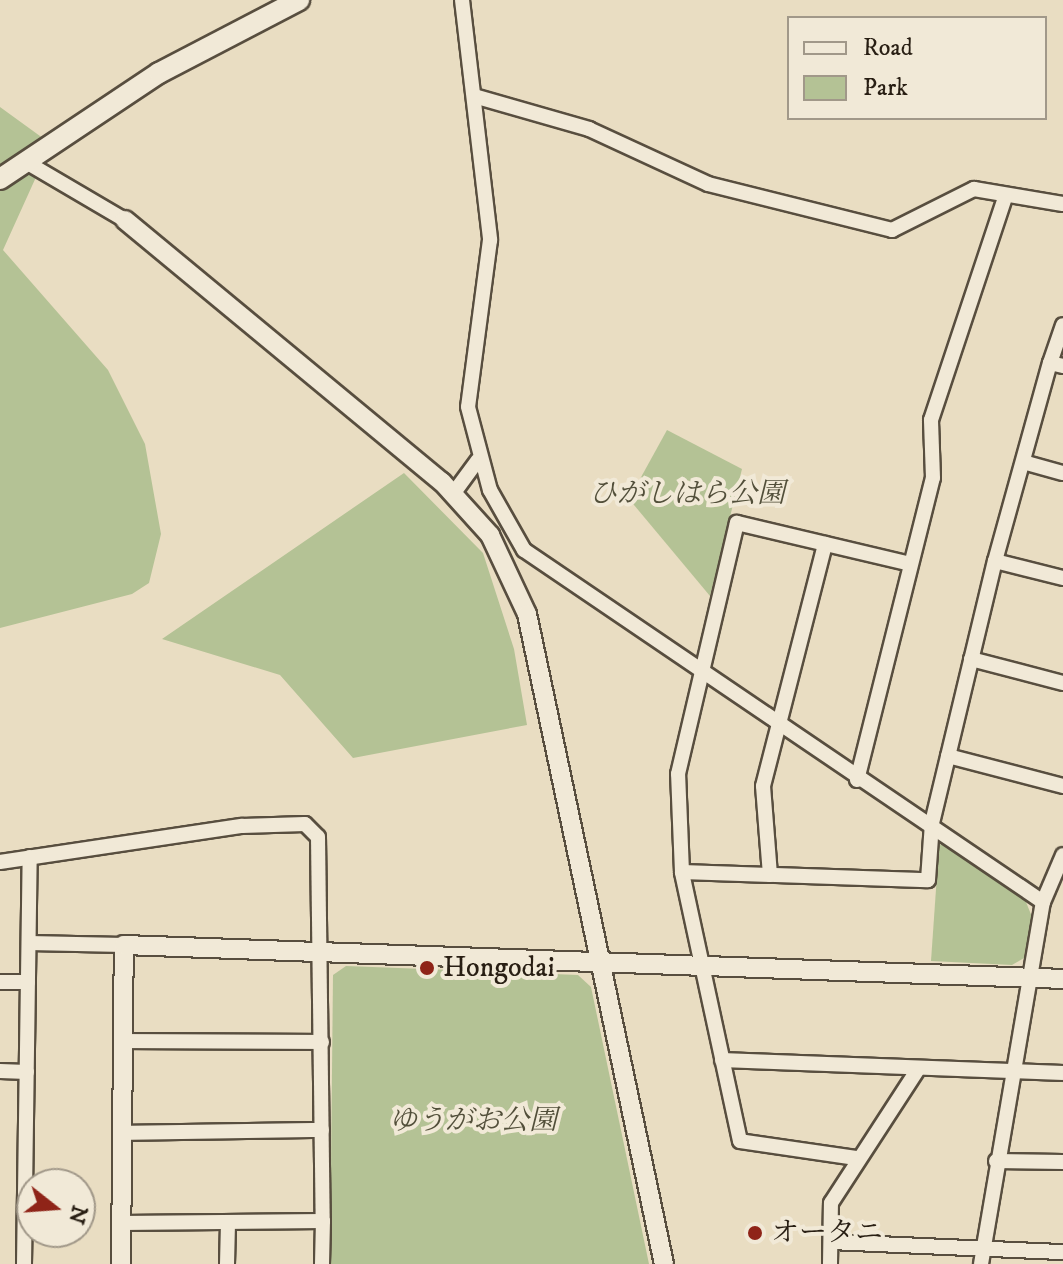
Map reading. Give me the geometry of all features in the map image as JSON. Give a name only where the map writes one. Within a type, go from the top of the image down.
[{"type":"main road","points":[[0,179],[159,73],[299,0]]},
{"type":"street","points":[[462,0],[490,240],[470,373],[478,460],[524,550],[701,668],[857,780],[932,823],[1043,902]]},
{"type":"street","points":[[474,96],[589,129],[708,184],[892,230],[974,189],[1063,204]]},
{"type":"street","points":[[26,162],[125,220],[453,494],[490,535],[527,614],[664,1264]]},
{"type":"street","points":[[857,780],[933,478],[931,420],[1006,195]]},
{"type":"street","points":[[682,872],[928,880],[932,823],[971,659],[1023,462],[1056,364],[1063,325]]},
{"type":"street","points":[[453,494],[478,460]]},
{"type":"street","points":[[1023,462],[1063,473]]},
{"type":"street","points":[[856,1158],[740,1141],[682,872],[678,774],[737,523],[910,564]]},
{"type":"street","points":[[770,875],[763,786],[825,544]]},
{"type":"street","points":[[995,561],[1063,578]]},
{"type":"street","points":[[971,659],[1063,683]]},
{"type":"street","points":[[948,756],[1063,786]]},
{"type":"street","points":[[0,862],[305,824],[318,837],[322,949],[322,1264]]},
{"type":"street","points":[[982,1257],[1010,1072],[1043,902],[1056,886],[1063,855]]},
{"type":"street","points":[[24,1264],[30,857]]},
{"type":"street","points":[[29,943],[322,949],[1063,979]]},
{"type":"street","points":[[121,1264],[124,945]]},
{"type":"street","points":[[0,982],[28,982]]},
{"type":"street","points":[[125,1041],[322,1042]]},
{"type":"street","points":[[722,1060],[1063,1073]]},
{"type":"street","points":[[830,1264],[831,1203],[856,1158],[918,1069]]},
{"type":"street","points":[[0,1071],[27,1072]]},
{"type":"street","points":[[123,1133],[322,1130]]},
{"type":"street","points":[[996,1161],[1063,1162]]},
{"type":"street","points":[[122,1223],[323,1221]]},
{"type":"street","points":[[227,1264],[228,1222]]},
{"type":"street","points":[[831,1242],[982,1257],[1063,1252]]},
{"type":"green space","points":[[0,107],[51,144],[3,250],[108,370],[145,444],[161,534],[149,583],[132,594],[0,628]]},
{"type":"green space","name":"ひがしはら公園","points":[[667,430],[742,469],[710,596],[629,499]]},
{"type":"green space","points":[[404,473],[483,553],[514,649],[527,725],[353,758],[280,675],[162,639]]},
{"type":"green space","points":[[945,841],[1024,897],[1032,917],[1024,958],[1012,965],[931,961],[939,846]]},
{"type":"green space","name":"ゆうがお公園","points":[[346,966],[578,975],[591,987],[649,1264],[330,1264],[333,975]]},
{"type":"place","name":"Hongodai","points":[[427,968]]},
{"type":"place","name":"オータニ","points":[[755,1233]]}]
